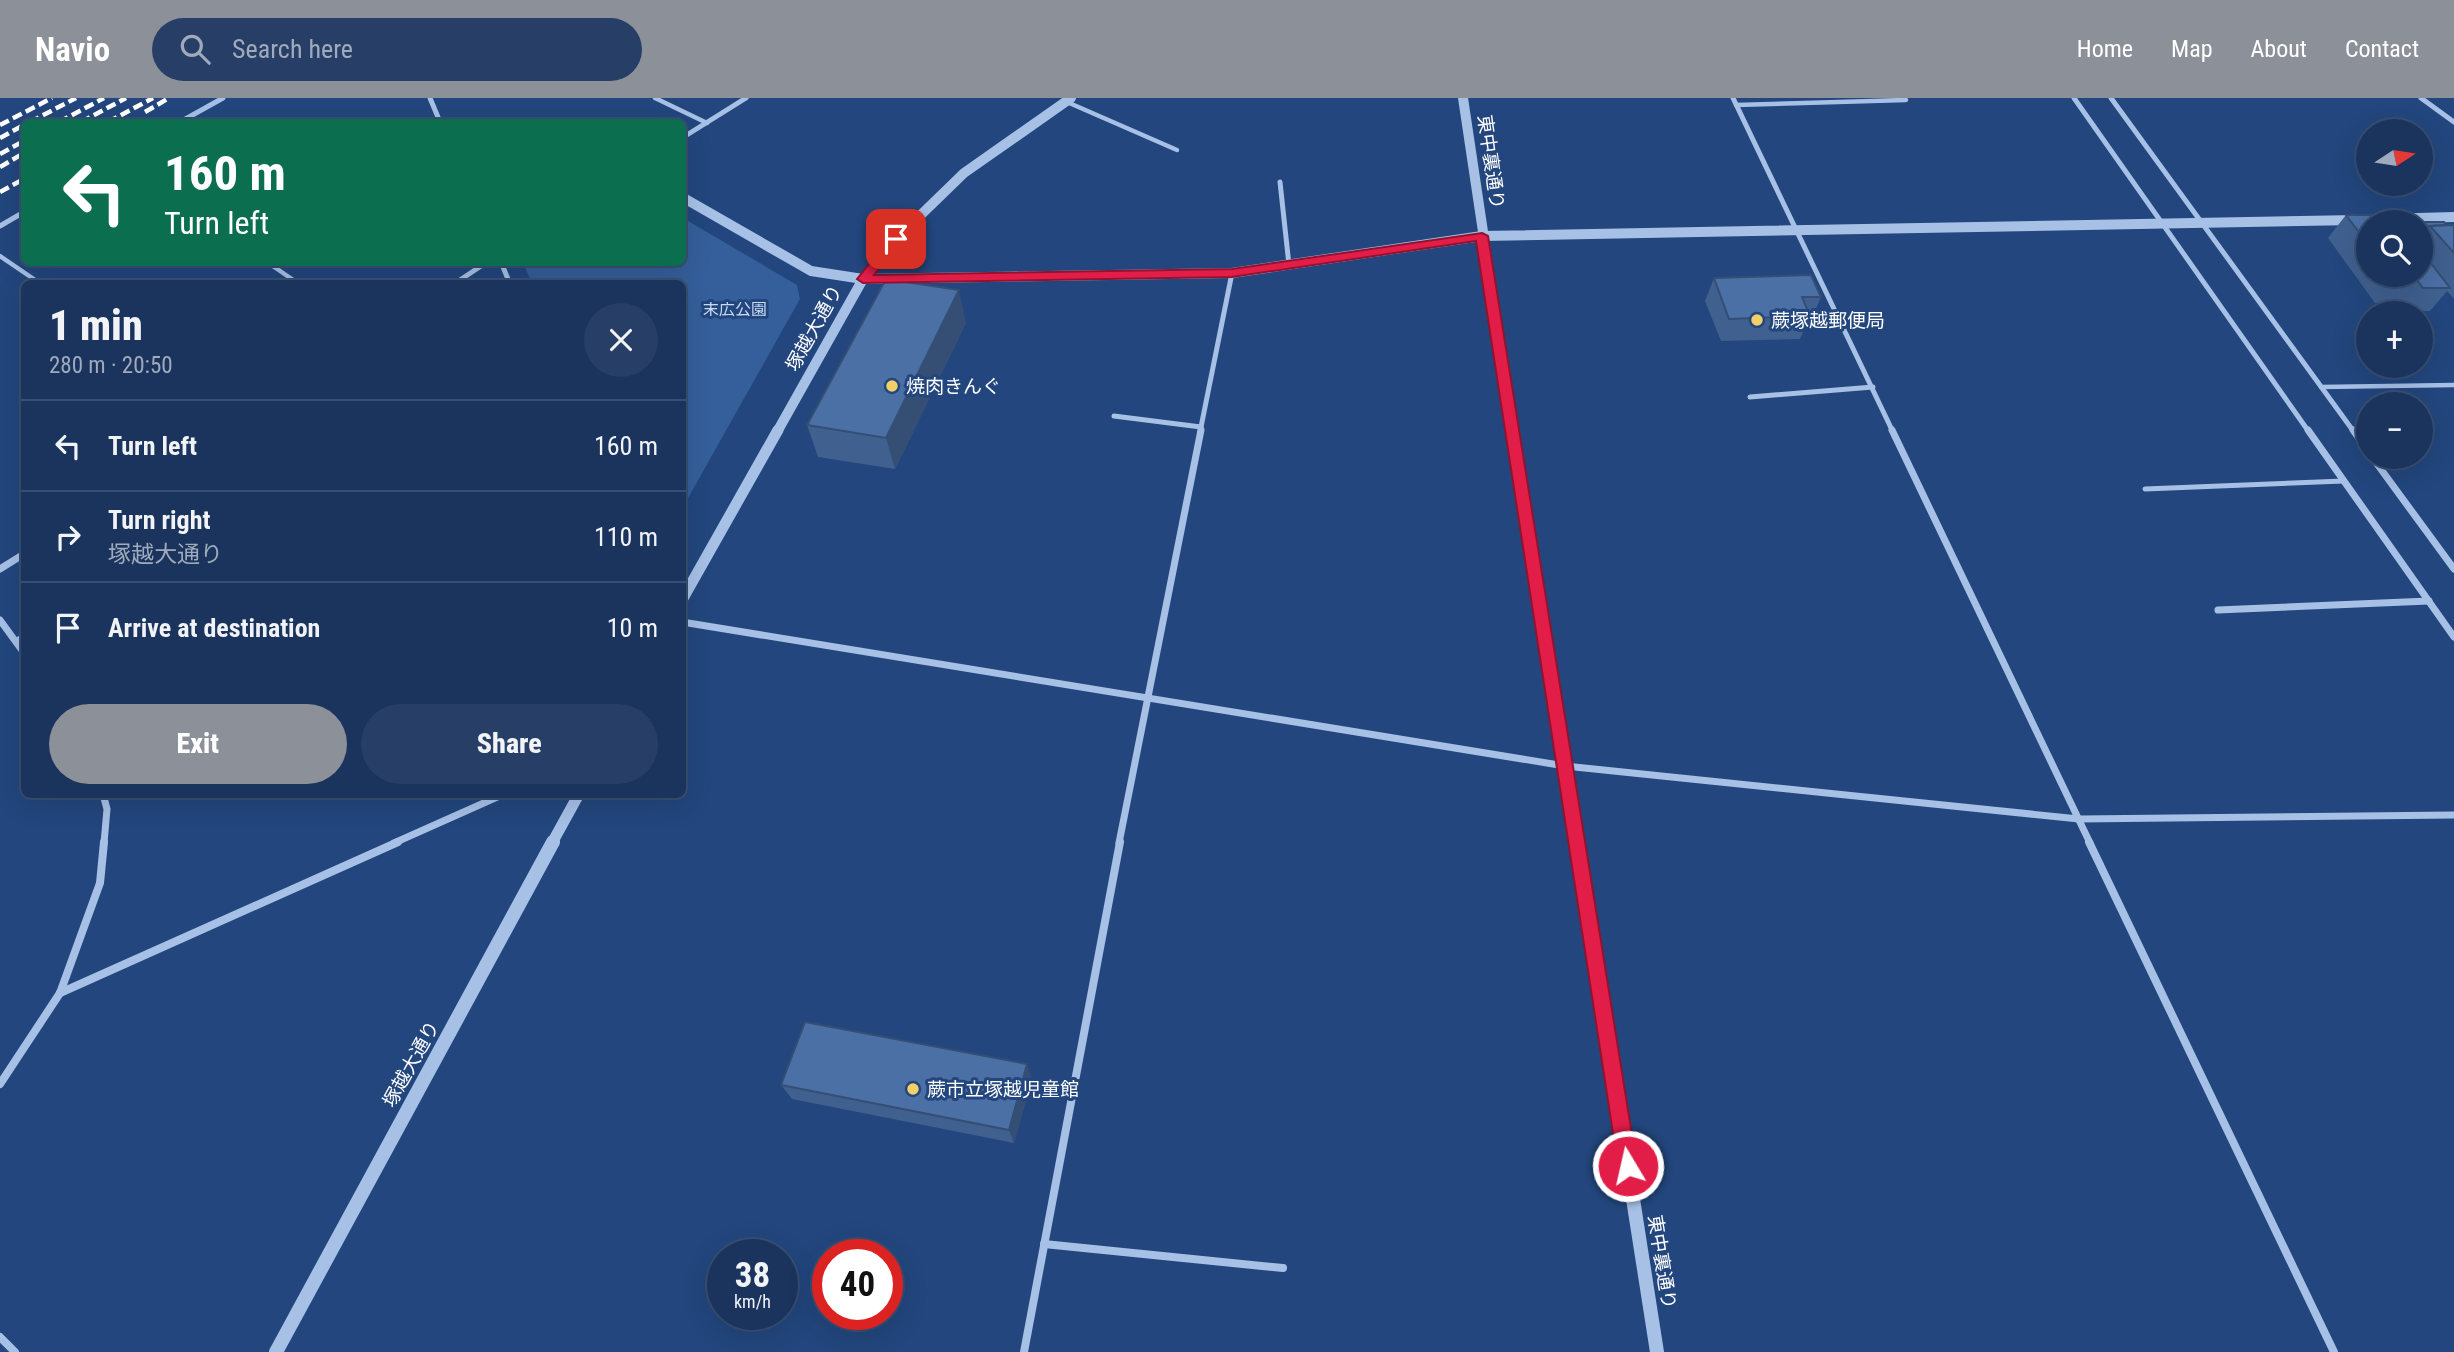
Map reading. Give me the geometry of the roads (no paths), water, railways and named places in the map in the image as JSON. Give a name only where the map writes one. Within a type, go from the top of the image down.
[{"type":"street","points":[[185,119],[223,98]]},
{"type":"street","points":[[430,98],[439,119]]},
{"type":"street","points":[[686,136],[746,98]]},
{"type":"street","name":"東中裏通り","points":[[1463,98],[1482,236],[1657,1352]]},
{"type":"street","points":[[2074,98],[2454,637]]},
{"type":"street","points":[[2111,98],[2356,435]]},
{"type":"street","points":[[2421,98],[2454,122]]},
{"type":"street","name":"塚越大通り","points":[[686,593],[863,279],[896,239],[964,173],[1068,100]]},
{"type":"street","points":[[1735,102],[2334,1352]]},
{"type":"street","points":[[1280,181],[1289,265]]},
{"type":"street","points":[[686,199],[811,271],[863,279],[1232,273],[1482,236],[2203,225],[2454,217]]},
{"type":"street","points":[[0,226],[21,214]]},
{"type":"street","points":[[459,280],[481,266]]},
{"type":"street","points":[[1024,1352],[1147,697],[1232,273]]},
{"type":"street","points":[[1750,397],[1873,387]]},
{"type":"street","points":[[1114,416],[1201,427]]},
{"type":"street","points":[[2381,469],[2452,564]]},
{"type":"street","points":[[0,569],[21,556]]},
{"type":"street","points":[[2218,610],[2429,601]]},
{"type":"street","points":[[0,620],[21,648]]},
{"type":"street","points":[[686,623],[1565,766],[2079,819],[2454,815]]},
{"type":"street","points":[[0,1084],[60,993],[100,883],[107,809],[104,798]]},
{"type":"street","points":[[60,993],[495,798]]},
{"type":"street","name":"塚越大通り","points":[[275,1352],[577,798]]},
{"type":"street","points":[[1044,1244],[1283,1268]]},
{"type":"street","points":[[0,1337],[15,1352]]},
{"type":"lane","points":[[655,98],[707,123]]},
{"type":"lane","points":[[1068,100],[1177,150]]},
{"type":"lane","points":[[1735,102],[1906,100]]},
{"type":"lane","points":[[0,256],[35,280]]},
{"type":"lane","points":[[273,266],[293,280]]},
{"type":"lane","points":[[2321,387],[2454,384]]},
{"type":"lane","points":[[2145,489],[2344,481]]},
{"type":"lane","points":[[16,641],[21,637]]},
{"type":"railway","points":[[0,125],[52,98]]},
{"type":"railway","points":[[36,119],[76,98]]},
{"type":"railway","points":[[65,119],[104,98]]},
{"type":"railway","points":[[87,119],[126,98]]},
{"type":"railway","points":[[114,119],[153,98]]},
{"type":"railway","points":[[145,112],[169,98]]},
{"type":"railway","points":[[0,138],[21,127]]},
{"type":"railway","points":[[0,154],[21,143]]},
{"type":"railway","points":[[0,167],[21,155]]},
{"type":"railway","points":[[0,192],[21,181]]},
{"type":"place","name":"蕨塚越郵便局","points":[[1757,320]]},
{"type":"place","name":"焼肉きんぐ","points":[[892,386]]},
{"type":"place","name":"蕨市立塚越児童館","points":[[913,1089]]},
{"type":"park label","name":"末広公園","points":[[735,309]]}]
